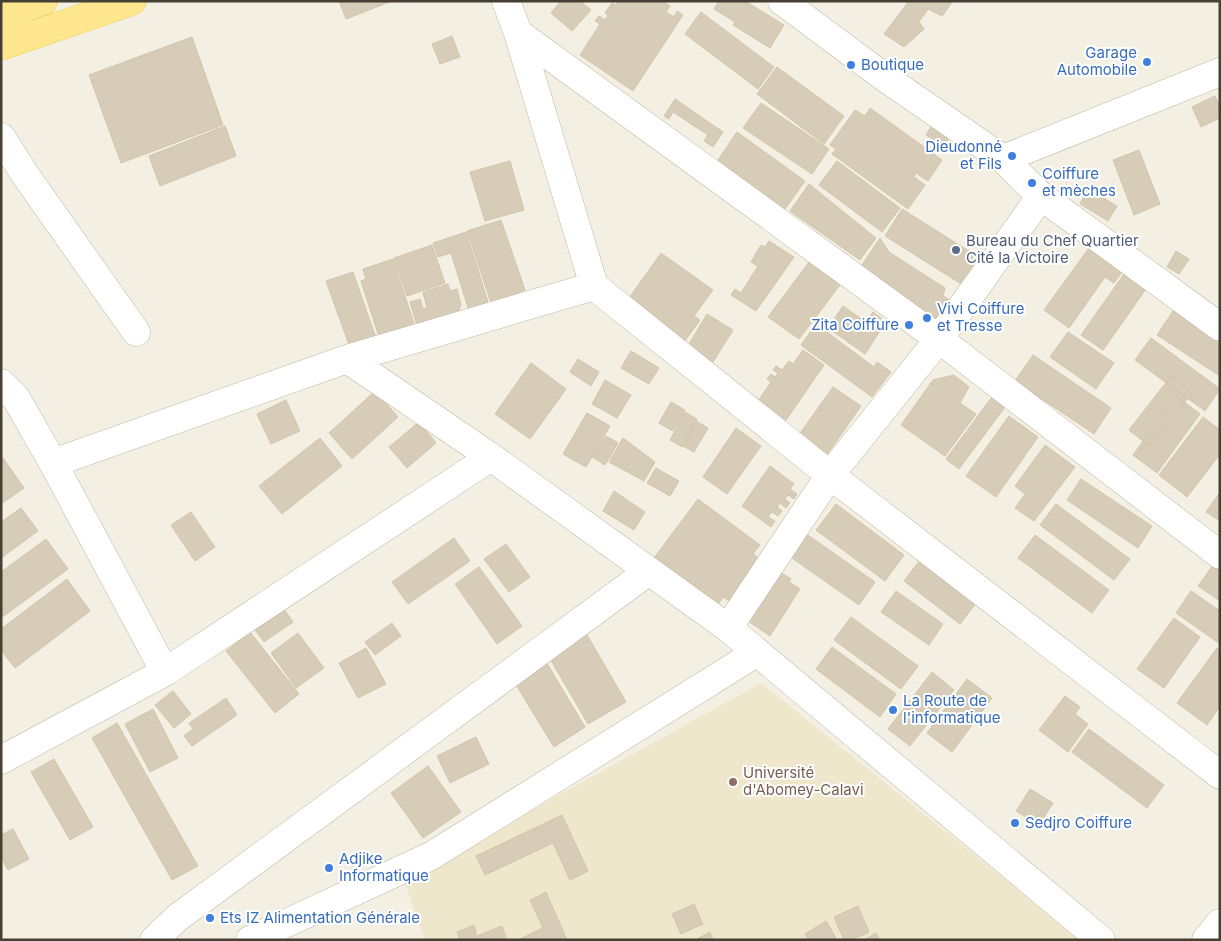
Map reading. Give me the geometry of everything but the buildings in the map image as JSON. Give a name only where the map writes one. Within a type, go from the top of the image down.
[{"type":"main road","points":[[1,16],[44,1]]},
{"type":"main road","points":[[1,46],[132,1]]},
{"type":"street","points":[[506,1],[518,33],[594,286],[830,475],[1220,774]]},
{"type":"street","points":[[782,1],[884,77],[1003,159],[1041,196],[1209,307],[1220,327]]},
{"type":"street","points":[[518,33],[939,339],[1220,555]]},
{"type":"street","points":[[1003,159],[1220,72]]},
{"type":"street","points":[[1,137],[26,176],[136,332]]},
{"type":"street","points":[[728,628],[830,475],[939,339],[1041,196]]},
{"type":"street","points":[[53,463],[347,359],[594,286]]},
{"type":"street","points":[[347,359],[491,457],[728,628],[756,654],[1101,940]]},
{"type":"street","points":[[1,384],[16,398],[165,672]]},
{"type":"street","points":[[1,760],[165,672],[491,457]]},
{"type":"street","points":[[154,940],[177,918],[649,571]]},
{"type":"street","points":[[250,940],[432,856],[756,654]]},
{"type":"street","points":[[1206,940],[1220,923]]},
{"type":"shaded area","name":"Université d'Abomey-Calavi","points":[[761,683],[1080,940],[425,940],[404,881]]},
{"type":"place","name":"Garage Automobile","points":[[1147,62]]},
{"type":"place","name":"Boutique","points":[[851,65]]},
{"type":"place","name":"Dieudonné et Fils","points":[[1012,156]]},
{"type":"place","name":"Coiffure et mèches","points":[[1032,183]]},
{"type":"place","name":"Bureau du Chef Quartier Cité la Victoire","points":[[956,250]]},
{"type":"place","name":"Vivi Coiffure et Tresse","points":[[927,318]]},
{"type":"place","name":"Zita Coiffure","points":[[909,325]]},
{"type":"place","name":"La Route de l'informatique","points":[[893,710]]},
{"type":"place","name":"Université d'Abomey-Calavi","points":[[733,782]]},
{"type":"place","name":"Sedjro Coiffure","points":[[1015,823]]},
{"type":"place","name":"Adjike Informatique","points":[[329,868]]},
{"type":"place","name":"Ets IZ Alimentation Générale","points":[[210,918]]}]
